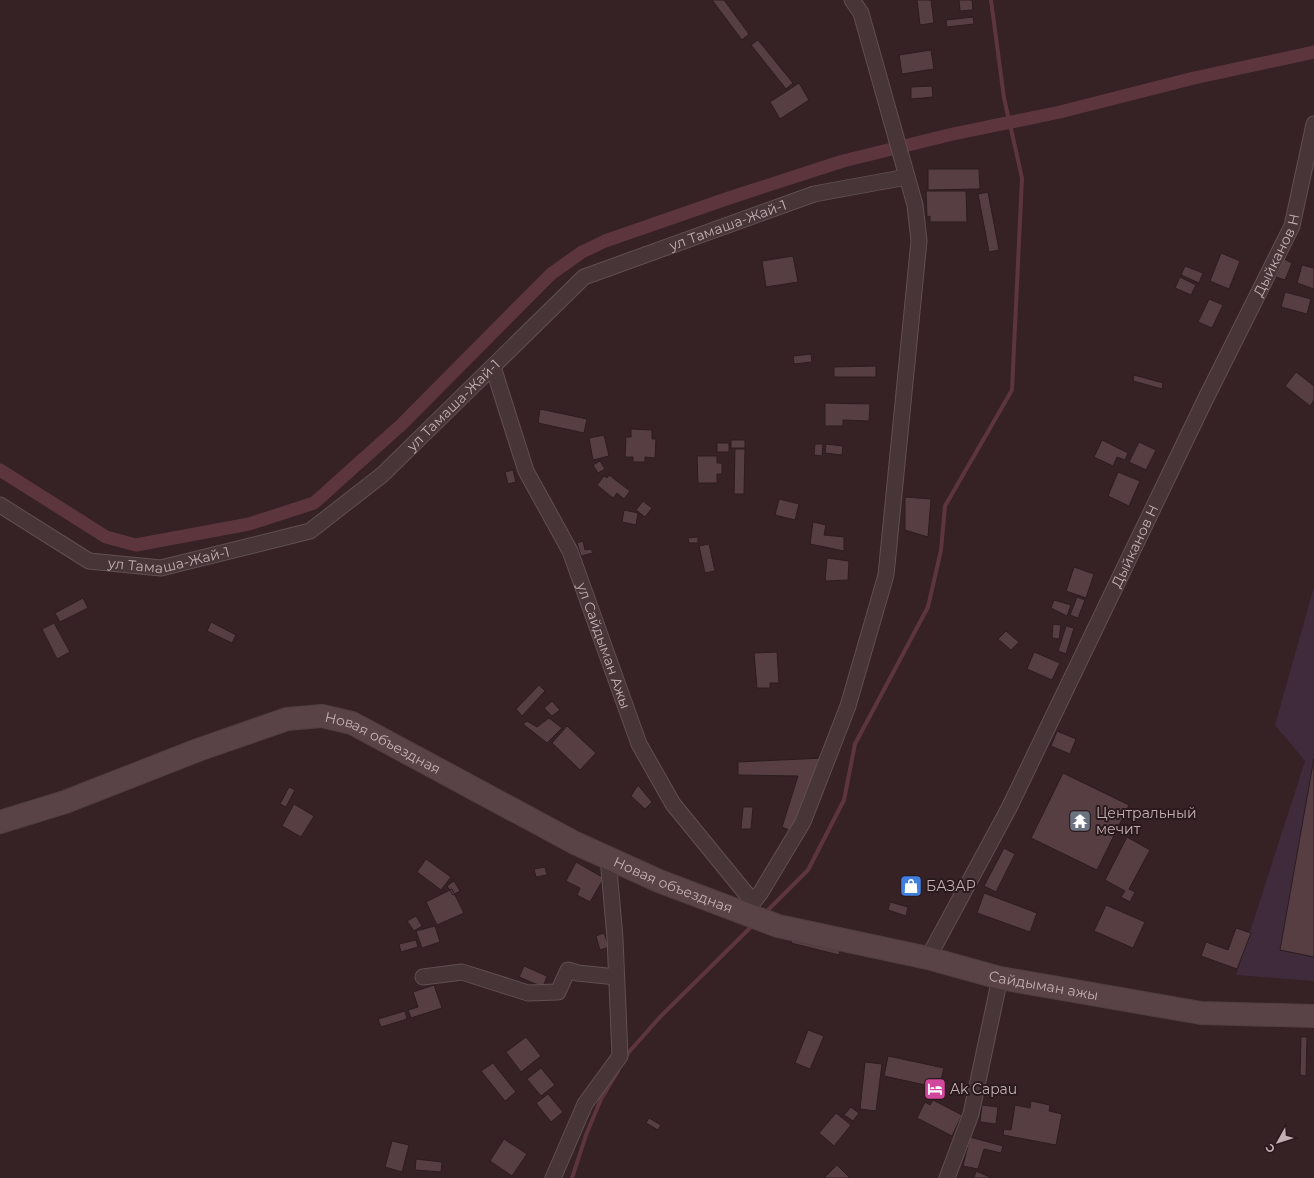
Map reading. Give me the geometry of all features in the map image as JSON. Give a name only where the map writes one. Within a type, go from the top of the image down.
[{"type":"main road","name":"Новая объездная","points":[[0,822],[65,802],[198,750],[287,720],[322,716],[352,723],[575,843],[659,881],[749,910],[778,926]]},
{"type":"main road","name":"Сайдыман ажы","points":[[778,926],[928,958],[1000,978],[1201,1013],[1314,1016]]},
{"type":"street","points":[[749,910],[803,822],[848,706],[886,575],[919,241],[914,205],[891,120],[861,13],[852,0]]},
{"type":"street","name":"Дыйканов Н","points":[[928,958],[1009,808],[1201,408],[1292,226],[1314,124]]},
{"type":"street","name":"ул Тамаша-Жай-1","points":[[0,505],[89,561],[162,568],[310,531],[382,475],[584,277],[814,194],[906,175]]},
{"type":"street","name":"ул Сайдыман Ажы","points":[[493,367],[526,471],[570,551],[639,744],[673,804],[749,910]]},
{"type":"street","points":[[553,1178],[585,1104],[620,1056],[615,938],[608,858]]},
{"type":"street","points":[[423,977],[462,972],[528,992],[558,992],[568,970],[578,973],[616,977]]},
{"type":"street","points":[[947,1178],[971,1114],[1000,978]]},
{"type":"shaded area","points":[[1314,587],[1314,981],[1236,975],[1305,761],[1275,725]]},
{"type":"building","points":[[712,0],[724,0],[749,34],[742,40]]},
{"type":"building","points":[[917,0],[931,0],[934,23],[920,25]]},
{"type":"building","points":[[959,0],[972,0],[973,10],[960,11]]},
{"type":"building","points":[[973,17],[974,24],[947,27],[946,20]]},
{"type":"building","points":[[758,40],[793,83],[786,89],[751,45]]},
{"type":"building","points":[[931,50],[934,69],[902,74],[899,55]]},
{"type":"building","points":[[799,83],[809,100],[780,119],[770,102]]},
{"type":"building","points":[[932,86],[933,97],[911,99],[911,87]]},
{"type":"building","points":[[928,169],[979,169],[980,189],[928,190]]},
{"type":"building","points":[[926,191],[966,191],[967,222],[930,222],[930,216],[927,217]]},
{"type":"building","points":[[988,192],[999,250],[989,252],[978,194]]},
{"type":"building","points":[[1221,253],[1240,261],[1229,289],[1210,281]]},
{"type":"building","points":[[793,256],[798,282],[766,287],[762,261]]},
{"type":"building","points":[[1284,259],[1292,263],[1285,280],[1276,277]]},
{"type":"building","points":[[1302,265],[1314,268],[1314,289],[1297,283]]},
{"type":"building","points":[[1185,266],[1203,273],[1199,283],[1181,275]]},
{"type":"building","points":[[1180,277],[1196,285],[1191,295],[1175,288]]},
{"type":"building","points":[[1285,292],[1311,299],[1307,314],[1281,307]]},
{"type":"building","points":[[1209,299],[1223,305],[1212,328],[1198,322]]},
{"type":"building","points":[[811,354],[812,362],[794,364],[793,356]]},
{"type":"building","points":[[876,366],[876,377],[834,377],[834,367]]},
{"type":"building","points":[[1296,372],[1314,386],[1314,400],[1310,406],[1285,386]]},
{"type":"building","points":[[1134,375],[1163,383],[1162,389],[1133,381]]},
{"type":"building","points":[[825,403],[870,404],[869,421],[843,420],[843,426],[825,426]]},
{"type":"building","points":[[540,409],[587,419],[584,433],[538,423]]},
{"type":"building","points":[[631,429],[652,430],[652,439],[656,439],[655,458],[645,457],[645,462],[633,462],[633,457],[625,457],[626,437],[631,437]]},
{"type":"building","points":[[604,435],[609,456],[593,460],[589,438]]},
{"type":"building","points":[[731,440],[745,440],[745,448],[731,448]]},
{"type":"building","points":[[1102,440],[1128,453],[1125,460],[1117,457],[1113,466],[1094,457]]},
{"type":"building","points":[[1139,442],[1156,450],[1146,470],[1129,462]]},
{"type":"building","points":[[717,443],[729,443],[729,452],[717,452]]},
{"type":"building","points":[[815,444],[823,444],[822,456],[814,455]]},
{"type":"building","points":[[826,444],[843,446],[842,455],[825,453]]},
{"type":"building","points":[[735,449],[745,449],[744,494],[734,494]]},
{"type":"building","points":[[697,456],[717,456],[717,463],[722,463],[722,474],[717,474],[717,483],[698,483]]},
{"type":"building","points":[[600,461],[605,469],[598,473],[593,465]]},
{"type":"building","points":[[513,470],[516,482],[508,484],[505,472]]},
{"type":"building","points":[[1118,472],[1140,481],[1129,506],[1108,496]]},
{"type":"building","points":[[609,475],[630,491],[624,499],[617,493],[613,498],[597,485],[604,476],[607,478]]},
{"type":"building","points":[[905,497],[931,499],[928,537],[905,530]]},
{"type":"building","points":[[779,499],[799,504],[795,520],[775,515]]},
{"type":"building","points":[[643,501],[652,508],[645,517],[636,510]]},
{"type":"building","points":[[624,510],[638,513],[636,525],[622,522]]},
{"type":"building","points":[[813,522],[826,525],[824,535],[844,537],[844,551],[810,544]]},
{"type":"building","points":[[698,537],[698,543],[689,543],[688,538]]},
{"type":"building","points":[[583,541],[585,550],[591,549],[593,553],[581,556],[577,543]]},
{"type":"building","points":[[709,544],[715,571],[705,573],[699,546]]},
{"type":"building","points":[[827,558],[849,561],[848,580],[825,581]]},
{"type":"building","points":[[1074,567],[1094,574],[1086,598],[1066,591]]},
{"type":"building","points":[[1077,597],[1085,600],[1078,618],[1070,615]]},
{"type":"building","points":[[83,598],[88,608],[60,622],[55,613]]},
{"type":"building","points":[[1054,600],[1071,605],[1067,616],[1051,608]]},
{"type":"building","points":[[211,622],[236,635],[232,643],[207,631]]},
{"type":"building","points":[[54,623],[70,652],[57,659],[42,629]]},
{"type":"building","points":[[1053,624],[1061,625],[1059,639],[1052,638]]},
{"type":"building","points":[[1066,626],[1074,628],[1066,654],[1058,651]]},
{"type":"building","points":[[1006,631],[1019,642],[1011,650],[998,639]]},
{"type":"building","points":[[777,652],[779,683],[770,683],[770,688],[757,688],[754,653]]},
{"type":"building","points":[[1034,652],[1060,663],[1052,680],[1027,669]]},
{"type":"building","points":[[539,685],[545,691],[522,716],[516,709]]},
{"type":"building","points":[[552,701],[560,710],[552,716],[544,708]]},
{"type":"building","points":[[549,718],[562,728],[547,743],[523,724],[527,721],[537,727]]},
{"type":"building","points":[[567,726],[596,753],[580,770],[552,743]]},
{"type":"building","points":[[1057,731],[1076,739],[1070,754],[1051,746]]},
{"type":"building","points":[[823,758],[791,831],[782,827],[798,776],[738,775],[738,762]]},
{"type":"building","points":[[1314,758],[1314,957],[1280,950]]},
{"type":"building","name":"Центральный мечит","points":[[1063,773],[1129,805],[1097,870],[1031,838]]},
{"type":"building","points":[[638,785],[652,802],[645,809],[631,796]]},
{"type":"building","points":[[289,787],[295,790],[286,807],[280,804]]},
{"type":"building","points":[[294,804],[314,816],[301,837],[282,826]]},
{"type":"building","points":[[743,807],[753,807],[751,829],[741,829]]},
{"type":"building","points":[[1127,837],[1150,850],[1129,889],[1135,892],[1130,902],[1121,897],[1125,891],[1105,880]]},
{"type":"building","points":[[1004,848],[1015,854],[996,892],[984,886]]},
{"type":"building","points":[[426,859],[451,877],[441,890],[417,872]]},
{"type":"building","points":[[576,862],[604,878],[590,902],[577,895],[580,888],[566,881]]},
{"type":"building","points":[[545,867],[547,875],[536,877],[534,869]]},
{"type":"building","points":[[454,881],[460,891],[453,895],[447,886]]},
{"type":"building","points":[[452,889],[464,913],[437,925],[426,902]]},
{"type":"building","points":[[984,893],[1037,913],[1030,932],[977,913]]},
{"type":"building","points":[[890,902],[908,907],[906,916],[888,910]]},
{"type":"building","points":[[1106,905],[1145,922],[1133,948],[1094,931]]},
{"type":"building","points":[[416,916],[422,926],[414,931],[407,921]]},
{"type":"building","points":[[435,926],[440,942],[422,948],[416,931]]},
{"type":"building","points":[[1236,928],[1251,933],[1237,969],[1201,956],[1206,942],[1228,950]]},
{"type":"building","points":[[604,933],[609,947],[600,950],[596,936]]},
{"type":"building","points":[[793,935],[841,947],[839,955],[791,943]]},
{"type":"building","points":[[416,940],[418,947],[401,952],[399,944]]},
{"type":"building","points":[[524,966],[547,976],[543,987],[519,977]]},
{"type":"building","points":[[434,985],[442,1008],[411,1018],[408,1010],[418,1007],[413,992]]},
{"type":"building","points":[[405,1011],[407,1019],[381,1027],[378,1019]]},
{"type":"building","points":[[808,1030],[824,1036],[810,1069],[795,1063]]},
{"type":"building","points":[[526,1037],[541,1056],[521,1072],[506,1052]]},
{"type":"building","points":[[1301,1037],[1307,1037],[1306,1076],[1300,1075]]},
{"type":"building","points":[[888,1056],[944,1068],[939,1088],[884,1076]]},
{"type":"building","points":[[865,1062],[882,1064],[876,1111],[860,1109]]},
{"type":"building","points":[[493,1063],[516,1092],[505,1101],[481,1071]]},
{"type":"building","points":[[541,1068],[555,1085],[541,1096],[527,1079]]},
{"type":"building","points":[[548,1094],[563,1112],[551,1122],[536,1103]]},
{"type":"building","points":[[933,1100],[962,1115],[952,1136],[917,1118],[925,1102],[930,1105]]},
{"type":"building","points":[[1031,1101],[1050,1105],[1049,1111],[1062,1114],[1056,1145],[1003,1135],[1004,1129],[1011,1130],[1015,1105],[1030,1108]]},
{"type":"building","points":[[982,1105],[998,1107],[996,1124],[980,1122]]},
{"type":"building","points":[[851,1107],[859,1113],[853,1121],[844,1115]]},
{"type":"building","points":[[836,1113],[851,1125],[834,1146],[819,1133]]},
{"type":"building","points":[[649,1118],[661,1125],[658,1130],[646,1123]]},
{"type":"building","points":[[970,1137],[1003,1146],[1001,1153],[984,1149],[978,1169],[963,1166]]},
{"type":"building","points":[[504,1139],[527,1154],[512,1176],[490,1161]]},
{"type":"building","points":[[392,1141],[409,1145],[402,1172],[385,1167]]},
{"type":"building","points":[[416,1159],[442,1162],[441,1172],[415,1170]]},
{"type":"building","points":[[837,1165],[849,1177],[848,1178],[824,1178]]},
{"type":"building","points":[[976,1171],[992,1178],[974,1178]]},
{"type":"waterway","points":[[765,913],[808,870],[844,800],[855,744],[928,607],[941,550],[945,506],[1012,390],[1022,178],[1004,98],[991,0]]},
{"type":"waterway","points":[[0,470],[106,537],[136,545],[249,524],[314,503],[401,425],[551,274],[582,252],[605,241],[729,198],[843,161],[953,134],[1060,112],[1194,78],[1314,52]]},
{"type":"waterway","points":[[625,1058],[660,1017],[753,925]]},
{"type":"waterway","points":[[572,1178],[586,1135],[601,1099],[618,1071]]},
{"type":"place","name":"Центральный мечит","points":[[1080,821]]},
{"type":"place","name":"БАЗАР","points":[[911,886]]},
{"type":"place","name":"Ak Capau","points":[[935,1089]]}]
